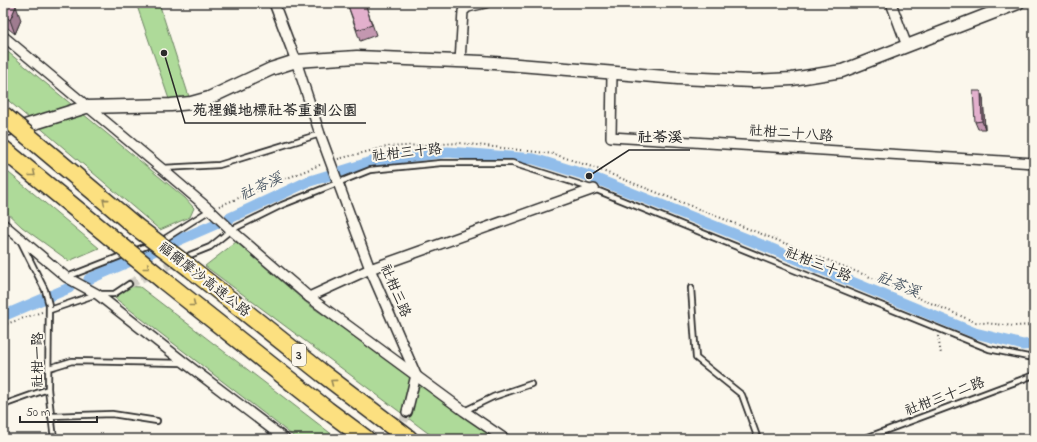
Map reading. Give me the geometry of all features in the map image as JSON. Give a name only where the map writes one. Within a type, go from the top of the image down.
[{"type":"highway","name":"福爾摩沙高速公路","points":[[3,115],[135,226],[190,261],[352,396],[409,439]]},
{"type":"highway","name":"福爾摩沙高速公路","points":[[3,149],[163,280],[327,410],[366,439]]},
{"type":"highway","points":[[352,396],[416,439]]},
{"type":"street","points":[[274,3],[296,61],[330,161]]},
{"type":"street","points":[[460,62],[463,11],[468,7],[485,3]]},
{"type":"street","points":[[891,3],[907,46]]},
{"type":"street","points":[[3,130],[25,126],[86,106],[171,105],[192,103],[209,98],[271,69],[296,61],[357,57],[460,62],[678,78],[753,81],[792,79],[842,71],[1018,3]]},
{"type":"street","points":[[3,36],[161,168],[309,297],[464,411],[505,439]]},
{"type":"street","name":"社柑二十八路","points":[[612,73],[611,137],[1034,163]]},
{"type":"street","name":"社柑三路","points":[[330,161],[370,269],[416,375]]},
{"type":"street","points":[[309,297],[370,269],[594,189]]},
{"type":"street","points":[[3,224],[66,277],[97,294],[285,439]]},
{"type":"street","points":[[407,412],[416,375]]},
{"type":"lane","points":[[161,168],[219,165],[320,134]]},
{"type":"lane","name":"社柑三十路","points":[[190,261],[231,230],[282,206],[370,170],[441,163],[512,163],[594,189],[989,349],[1028,357],[1034,356]]},
{"type":"lane","points":[[66,277],[166,238],[210,210]]},
{"type":"lane","name":"社柑一路","points":[[19,237],[47,296],[50,307],[48,389],[54,439]]},
{"type":"lane","points":[[50,307],[97,294],[114,294],[129,284]]},
{"type":"lane","points":[[691,288],[696,358],[742,395],[758,439]]},
{"type":"lane","points":[[49,368],[72,361],[185,363]]},
{"type":"lane","name":"社柑三十二路","points":[[863,439],[1034,375]]},
{"type":"lane","points":[[464,411],[493,397],[531,384]]},
{"type":"lane","points":[[3,405],[48,389]]},
{"type":"lane","points":[[51,416],[112,414],[157,421]]},
{"type":"path","points":[[210,210],[330,161],[386,147],[460,143],[554,154],[595,168],[870,277],[976,322],[1015,326],[1034,325]]},
{"type":"path","points":[[3,325],[50,307]]},
{"type":"path","points":[[937,328],[942,354]]},
{"type":"green space","points":[[136,3],[159,3],[191,103],[171,105]]},
{"type":"green space","points":[[3,48],[185,198],[194,208],[190,217],[160,230],[3,96]]},
{"type":"green space","points":[[3,168],[99,248],[69,261],[22,227],[3,209]]},
{"type":"green space","points":[[236,242],[309,305],[424,384],[496,439],[436,439],[205,266]]},
{"type":"green space","points":[[123,286],[140,287],[338,439],[297,439],[111,295]]},
{"type":"building","points":[[3,3],[15,3],[16,6],[10,20],[3,14]]},
{"type":"building","points":[[347,3],[365,3],[372,25],[357,30]]},
{"type":"building","points":[[973,91],[981,91],[982,121],[975,122]]},
{"type":"waterway","name":"社苓溪","points":[[230,218],[307,182],[375,161],[448,152],[534,159],[589,176],[787,255],[975,333],[1023,345],[1034,344]]},
{"type":"waterway","name":"社苓溪","points":[[89,279],[218,223]]},
{"type":"waterway","name":"社苓溪","points":[[3,316],[69,288]]},
{"type":"tunnel","points":[[129,284],[182,259]]},
{"type":"tunnel","points":[[399,434],[407,412]]},
{"type":"place","name":"苑裡鎮地標社苓重劃公園","points":[[164,53]]},
{"type":"place","name":"社苓溪","points":[[589,176]]}]
